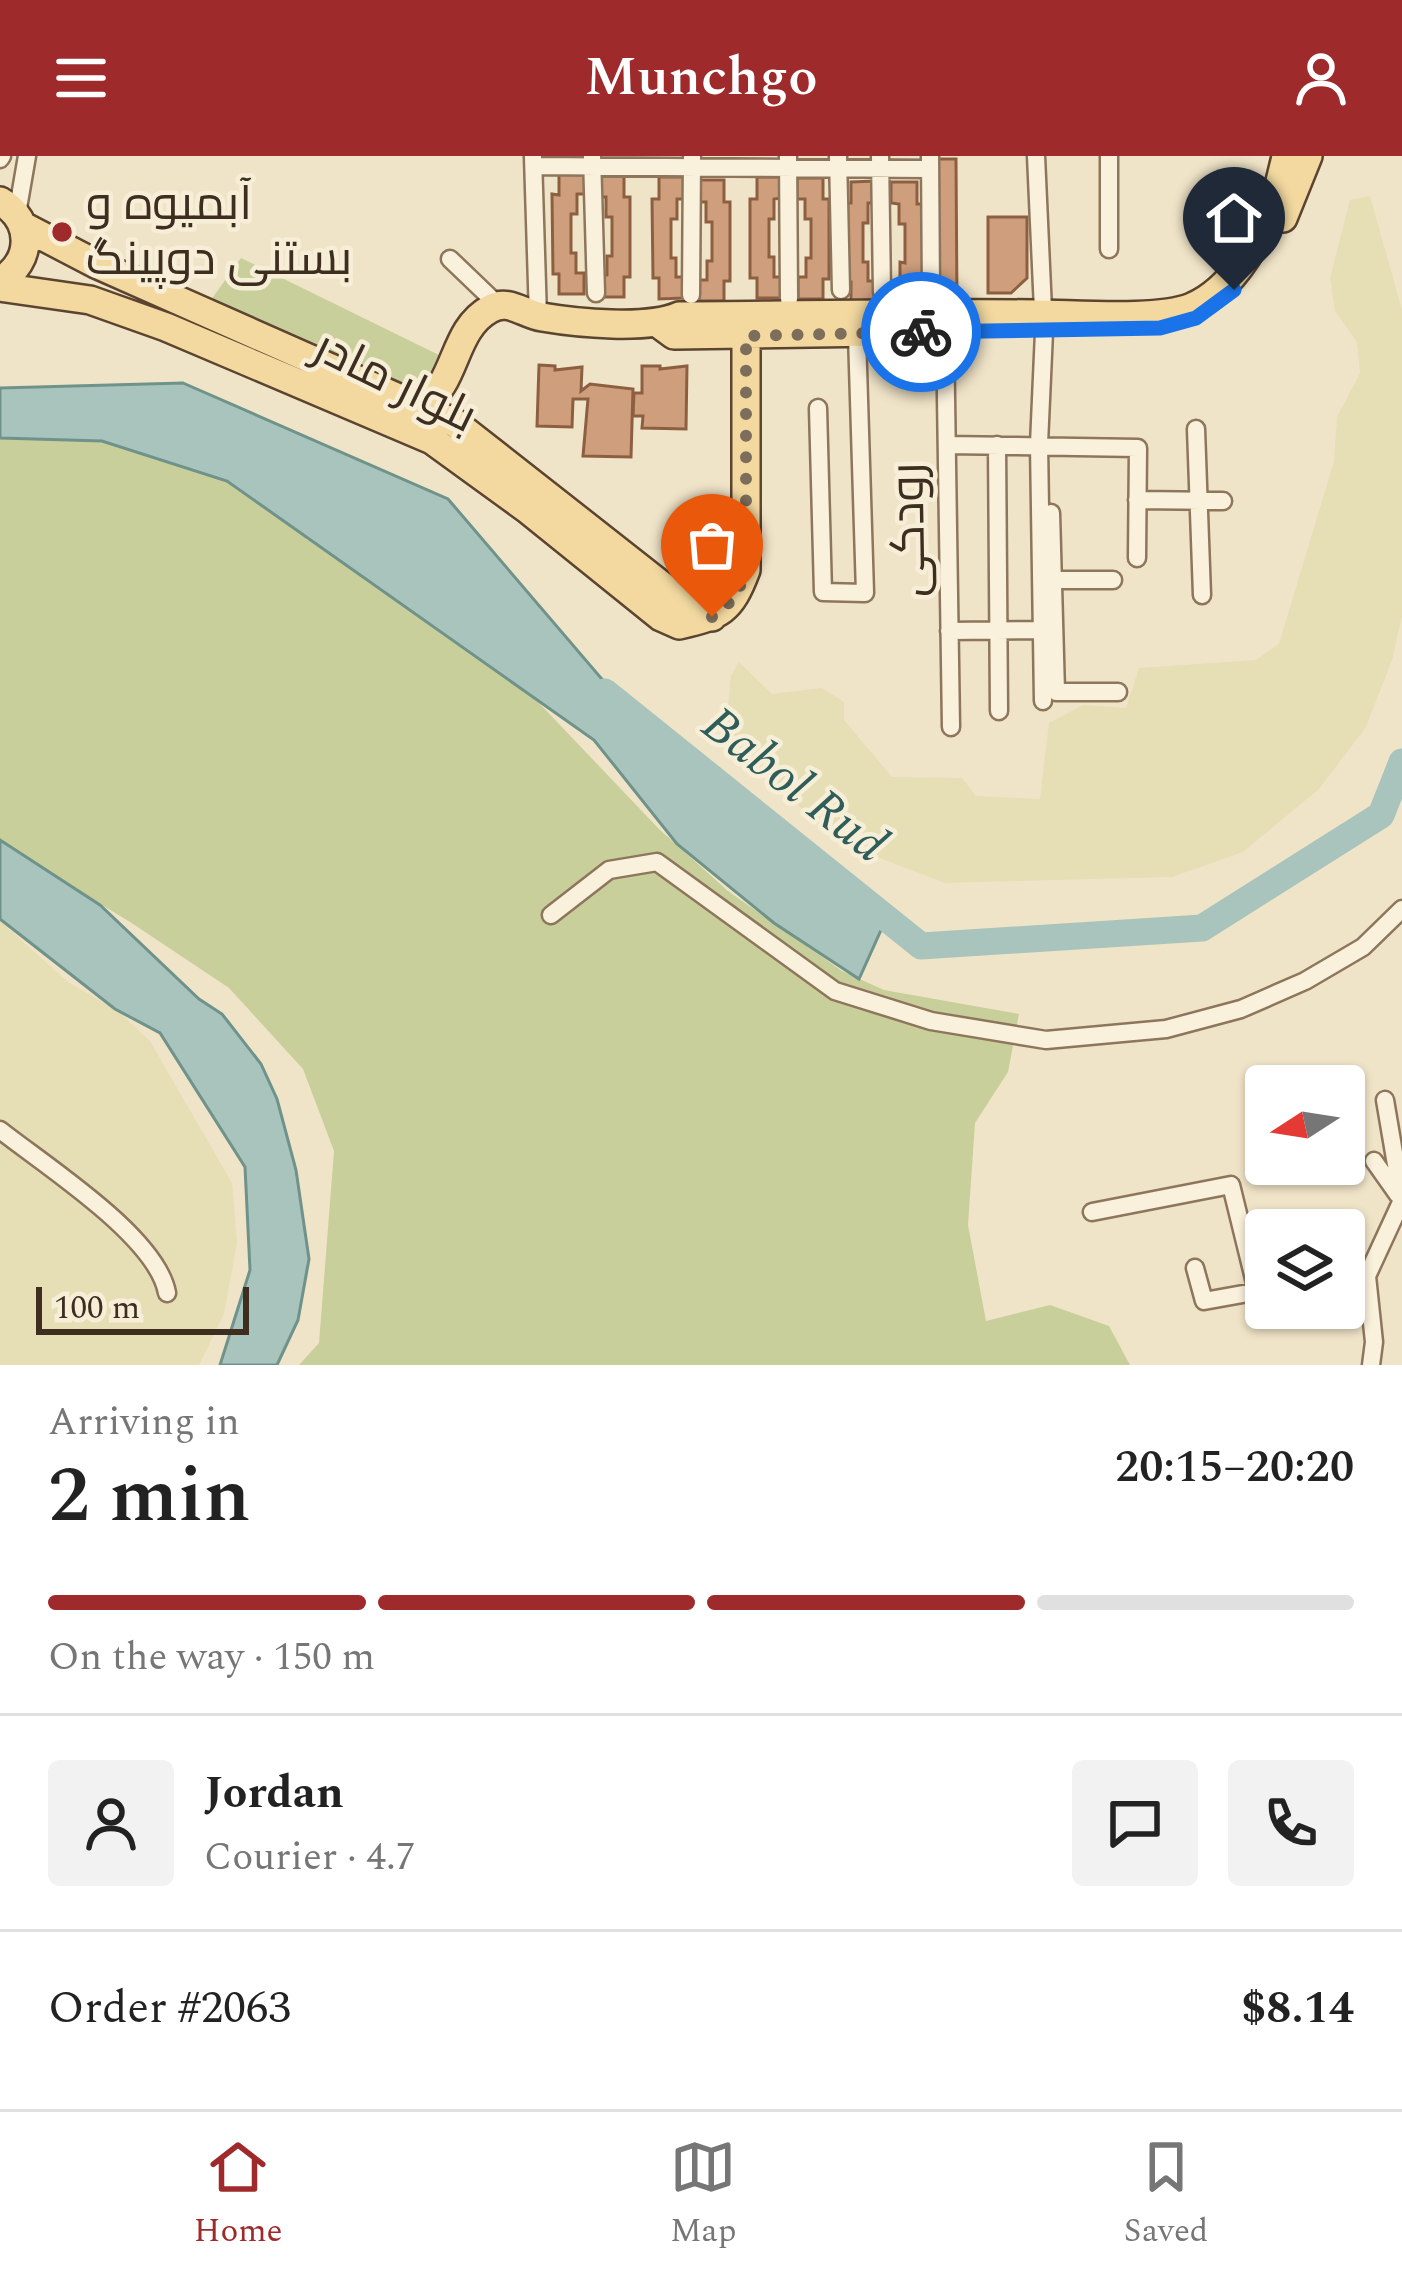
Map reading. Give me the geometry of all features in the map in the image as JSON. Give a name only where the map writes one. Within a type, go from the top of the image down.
[{"type":"main road","points":[[659,325],[674,335],[857,335],[1044,323],[1192,306],[1223,284],[1259,234],[1286,156]]},
{"type":"main road","points":[[423,406],[447,379],[469,326],[498,305],[509,304],[538,317],[659,325],[679,316],[1160,328],[1196,318],[1234,290],[1271,242],[1308,156]]},
{"type":"main road","name":"بلوار مادر","points":[[13,213],[96,264],[455,423],[682,602],[712,617]]},
{"type":"main road","points":[[0,284],[25,252],[13,213]]},
{"type":"main road","points":[[90,300],[79,296],[75,273],[84,265],[96,264]]},
{"type":"main road","name":"بلوار مادر","points":[[0,284],[90,300],[166,327],[432,440],[661,617],[679,625],[712,617]]},
{"type":"main road","points":[[712,617],[736,597],[746,570],[746,336]]},
{"type":"street","points":[[13,213],[27,156]]},
{"type":"street","points":[[1036,156],[1044,323],[1039,444],[1042,700]]},
{"type":"street","points":[[1108,249],[1109,156]]},
{"type":"street","points":[[538,317],[533,161],[930,163],[931,291]]},
{"type":"street","points":[[592,161],[596,293]]},
{"type":"street","points":[[692,162],[692,295]]},
{"type":"street","points":[[788,162],[789,298]]},
{"type":"street","points":[[838,162],[841,290]]},
{"type":"street","points":[[880,162],[882,292]]},
{"type":"street","points":[[450,259],[498,305]]},
{"type":"street","name":"رودکی","points":[[945,331],[951,727]]},
{"type":"street","points":[[818,408],[823,592],[865,593],[857,335]]},
{"type":"street","points":[[1196,429],[1202,595]]},
{"type":"street","points":[[1039,444],[1050,460],[1056,692],[1118,692]]},
{"type":"street","points":[[947,445],[1138,448],[1137,558]]},
{"type":"street","points":[[997,445],[999,712]]},
{"type":"street","points":[[1137,500],[1223,501]]},
{"type":"street","points":[[1053,580],[1113,580]]},
{"type":"street","points":[[950,631],[1042,630]]},
{"type":"street","points":[[551,915],[609,870],[657,862],[835,991],[931,1021],[1046,1040],[1166,1029],[1240,1009],[1305,981],[1363,946],[1402,909]]},
{"type":"street","points":[[1371,1365],[1374,1342],[1366,1276],[1402,1200],[1385,1100]]},
{"type":"street","points":[[0,1130],[137,1239],[163,1273],[167,1293]]},
{"type":"street","points":[[1374,1161],[1402,1200]]},
{"type":"street","points":[[1092,1212],[1231,1185],[1245,1233]]},
{"type":"street","points":[[1195,1268],[1204,1301],[1245,1294]]},
{"type":"shaded area","points":[[1370,196],[1402,310],[1402,616],[1392,660],[1366,727],[1319,789],[1243,852],[1172,877],[945,883],[877,857],[818,824],[738,747],[727,715],[731,676],[739,662],[772,694],[822,688],[844,702],[844,720],[892,777],[962,778],[976,796],[1040,799],[1049,723],[1083,705],[1126,708],[1139,668],[1256,660],[1279,644],[1334,461],[1337,417],[1360,373],[1357,342],[1335,311],[1330,278],[1350,200]]},
{"type":"shaded area","points":[[0,921],[68,982],[118,1011],[150,1041],[232,1183],[237,1243],[224,1314],[199,1365],[0,1365]]},
{"type":"green space","points":[[241,258],[445,358],[434,386],[417,393],[208,304]]},
{"type":"green space","points":[[0,438],[102,440],[189,466],[304,510],[500,662],[660,830],[728,891],[842,971],[884,990],[1019,1014],[1008,1072],[975,1123],[968,1225],[986,1321],[1050,1305],[1109,1326],[1130,1365],[299,1365],[319,1343],[334,1151],[303,1069],[229,988],[0,843]]},
{"type":"water","points":[[183,383],[448,499],[630,712],[886,919],[859,979],[774,923],[677,844],[594,740],[227,481],[102,441],[0,438],[0,388]]},
{"type":"water","points":[[0,840],[100,905],[199,999],[222,1014],[261,1064],[277,1099],[296,1170],[309,1259],[298,1320],[277,1365],[220,1365],[250,1270],[245,1167],[160,1033],[115,1009],[0,919]]},
{"type":"building","points":[[933,159],[956,159],[957,304],[934,304]]},
{"type":"building","points":[[559,173],[585,173],[585,194],[577,194],[577,214],[571,214],[571,253],[576,253],[576,273],[584,273],[584,294],[559,294],[559,274],[553,274],[552,194],[559,195]]},
{"type":"building","points":[[598,176],[624,176],[624,197],[630,197],[630,277],[624,277],[624,297],[599,297],[599,276],[607,275],[607,256],[612,256],[612,217],[606,217],[606,197],[598,197]]},
{"type":"building","points":[[659,177],[685,177],[685,199],[677,199],[677,219],[671,219],[671,258],[676,258],[676,277],[684,277],[684,298],[659,299],[659,278],[653,278],[652,199],[659,199]]},
{"type":"building","points":[[757,177],[782,177],[782,198],[774,199],[774,219],[769,219],[769,257],[774,257],[774,277],[781,277],[781,298],[757,298],[757,278],[750,278],[750,199],[757,199]]},
{"type":"building","points":[[797,178],[823,178],[823,199],[829,199],[829,279],[823,279],[823,299],[798,299],[798,277],[806,277],[806,258],[811,258],[811,219],[805,219],[805,199],[797,199]]},
{"type":"building","points":[[698,180],[724,180],[724,202],[730,202],[730,281],[724,281],[724,301],[699,301],[699,280],[707,280],[707,261],[712,261],[712,222],[706,222],[706,202],[698,202]]},
{"type":"building","points":[[876,181],[876,203],[868,203],[868,223],[863,223],[863,262],[868,262],[868,281],[876,281],[876,303],[851,303],[851,282],[844,282],[844,203],[851,203],[851,182]]},
{"type":"building","points":[[891,182],[917,182],[917,204],[923,204],[924,283],[917,283],[917,303],[892,303],[892,282],[900,282],[900,262],[905,263],[905,224],[899,224],[899,204],[891,203]]},
{"type":"building","points":[[988,217],[1027,217],[1027,278],[1011,293],[988,293]]},
{"type":"building","points":[[539,365],[555,366],[555,370],[582,367],[581,391],[590,384],[633,389],[631,457],[583,456],[588,399],[573,399],[572,427],[537,426]]},
{"type":"building","points":[[642,366],[687,366],[686,429],[642,428],[643,416],[633,416],[634,393],[642,393]]},
{"type":"waterway","name":"Babol Rud","points":[[605,692],[921,946],[1202,928],[1381,815],[1402,762]]},
{"type":"way so far","points":[[712,617],[736,597],[746,570],[746,336],[921,332]]},
{"type":"place","name":"آبمیوه و بستنی دوپینگ","points":[[62,232]]},
{"type":"route","points":[[921,332],[1160,328],[1196,318],[1234,290]]}]
